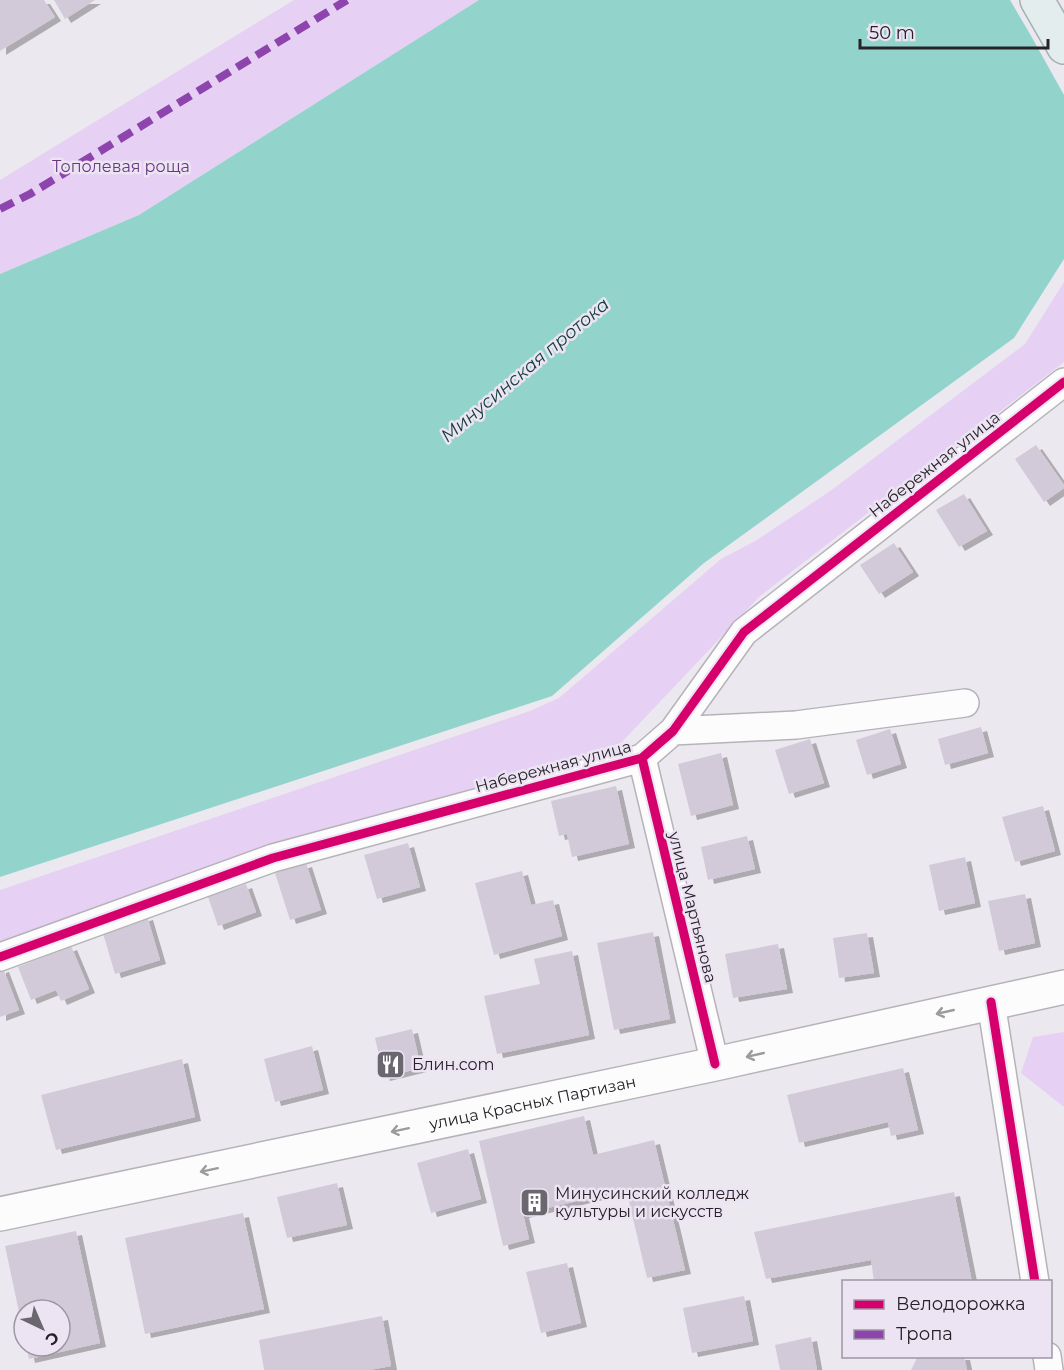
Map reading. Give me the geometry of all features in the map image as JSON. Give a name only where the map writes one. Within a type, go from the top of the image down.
[{"type":"main road","points":[[1037,0],[1064,47]]},
{"type":"main road","name":"улица Красных Партизан","points":[[0,1214],[715,1064],[1064,987]]},
{"type":"street","name":"Набережная улица","points":[[0,957],[273,858],[642,758],[673,731],[744,632],[1064,382]]},
{"type":"street","points":[[673,731],[796,724],[965,703]]},
{"type":"street","name":"улица Мартьянова","points":[[642,758],[715,1064]]},
{"type":"street","points":[[991,1002],[1035,1280]]},
{"type":"green space","name":"Тополевая роща","points":[[294,0],[479,0],[139,215],[0,274],[0,180]]},
{"type":"green space","points":[[1064,282],[1064,362],[760,596],[621,743],[103,911],[0,948],[0,890],[530,711],[559,698],[721,559],[757,540],[833,489],[1025,344]]},
{"type":"green space","points":[[1064,1032],[1064,1107],[1021,1073],[1033,1037]]},
{"type":"water","name":"Минусинская протока","points":[[479,0],[1064,0],[1064,259],[1014,338],[704,563],[552,696],[0,877],[0,274],[139,215]]},
{"type":"pier","points":[[1010,0],[1064,0],[1064,95],[1030,34]]},
{"type":"building","points":[[0,0],[44,0],[55,17],[0,51]]},
{"type":"building","points":[[54,0],[95,0],[65,19]]},
{"type":"building","points":[[1036,445],[1064,485],[1064,488],[1044,502],[1015,459]]},
{"type":"building","points":[[964,494],[987,531],[959,547],[936,510]]},
{"type":"building","points":[[894,543],[913,572],[879,594],[860,565]]},
{"type":"building","points":[[981,727],[988,753],[945,765],[938,739]]},
{"type":"building","points":[[890,729],[901,764],[867,775],[856,740]]},
{"type":"building","points":[[810,739],[824,783],[789,794],[775,750]]},
{"type":"building","points":[[721,753],[733,805],[691,816],[678,764]]},
{"type":"building","points":[[616,786],[629,844],[572,857],[567,834],[559,836],[551,801]]},
{"type":"building","points":[[1043,806],[1055,851],[1015,862],[1002,817]]},
{"type":"building","points":[[747,836],[755,869],[708,880],[701,847]]},
{"type":"building","points":[[408,843],[420,887],[377,899],[364,855]]},
{"type":"building","points":[[965,857],[975,903],[939,911],[929,865]]},
{"type":"building","points":[[306,863],[321,910],[290,920],[275,873]]},
{"type":"building","points":[[522,871],[531,905],[553,900],[562,936],[494,955],[475,883]]},
{"type":"building","points":[[246,884],[256,912],[218,926],[208,897]]},
{"type":"building","points":[[1025,894],[1035,943],[999,951],[988,901]]},
{"type":"building","points":[[147,916],[160,960],[115,974],[102,930]]},
{"type":"building","points":[[653,932],[670,1019],[614,1030],[597,943]]},
{"type":"building","points":[[867,933],[874,973],[839,978],[833,938]]},
{"type":"building","points":[[778,944],[787,989],[733,998],[725,954]]},
{"type":"building","points":[[71,946],[89,989],[61,1001],[56,990],[31,1000],[18,967]]},
{"type":"building","points":[[572,951],[589,1035],[497,1054],[484,996],[540,984],[534,959]]},
{"type":"building","points":[[3,968],[19,1010],[0,1017],[0,969]]},
{"type":"building","points":[[412,1029],[421,1068],[384,1077],[375,1038]]},
{"type":"building","points":[[312,1046],[323,1090],[275,1102],[264,1059]]},
{"type":"building","points":[[182,1059],[195,1117],[56,1150],[41,1095]]},
{"type":"building","points":[[903,1068],[918,1130],[891,1136],[888,1122],[799,1143],[787,1095]]},
{"type":"building","name":"Минусинский колледж культуры и искусств","points":[[584,1116],[593,1155],[654,1140],[685,1270],[647,1278],[626,1189],[523,1214],[529,1239],[503,1246],[479,1141]]},
{"type":"building","points":[[468,1149],[481,1199],[431,1213],[417,1163]]},
{"type":"building","points":[[337,1183],[347,1225],[287,1238],[277,1197]]},
{"type":"building","points":[[954,1192],[972,1280],[874,1280],[871,1260],[766,1279],[754,1232]]},
{"type":"building","points":[[243,1213],[264,1309],[145,1334],[125,1238]]},
{"type":"building","points":[[76,1231],[100,1343],[72,1349],[72,1298],[16,1298],[5,1246]]},
{"type":"building","points":[[567,1263],[581,1323],[541,1333],[526,1272]]},
{"type":"building","points":[[744,1296],[753,1341],[692,1353],[683,1308]]},
{"type":"building","points":[[382,1316],[391,1366],[369,1370],[264,1370],[259,1340]]},
{"type":"building","points":[[811,1337],[817,1370],[780,1370],[775,1345]]},
{"type":"building","points":[[917,1358],[964,1358],[967,1370],[911,1370]]},
{"type":"marked path","points":[[0,209],[30,194],[347,0]]},
{"type":"cycle path","points":[[0,957],[273,858],[642,758],[673,731],[744,632],[1064,382]]},
{"type":"cycle path","points":[[642,758],[715,1064]]},
{"type":"cycle path","points":[[991,1002],[1035,1280]]},
{"type":"place","name":"Блин.com","points":[[391,1064]]},
{"type":"place","name":"Минусинский колледж культуры и искусств","points":[[534,1202]]}]
